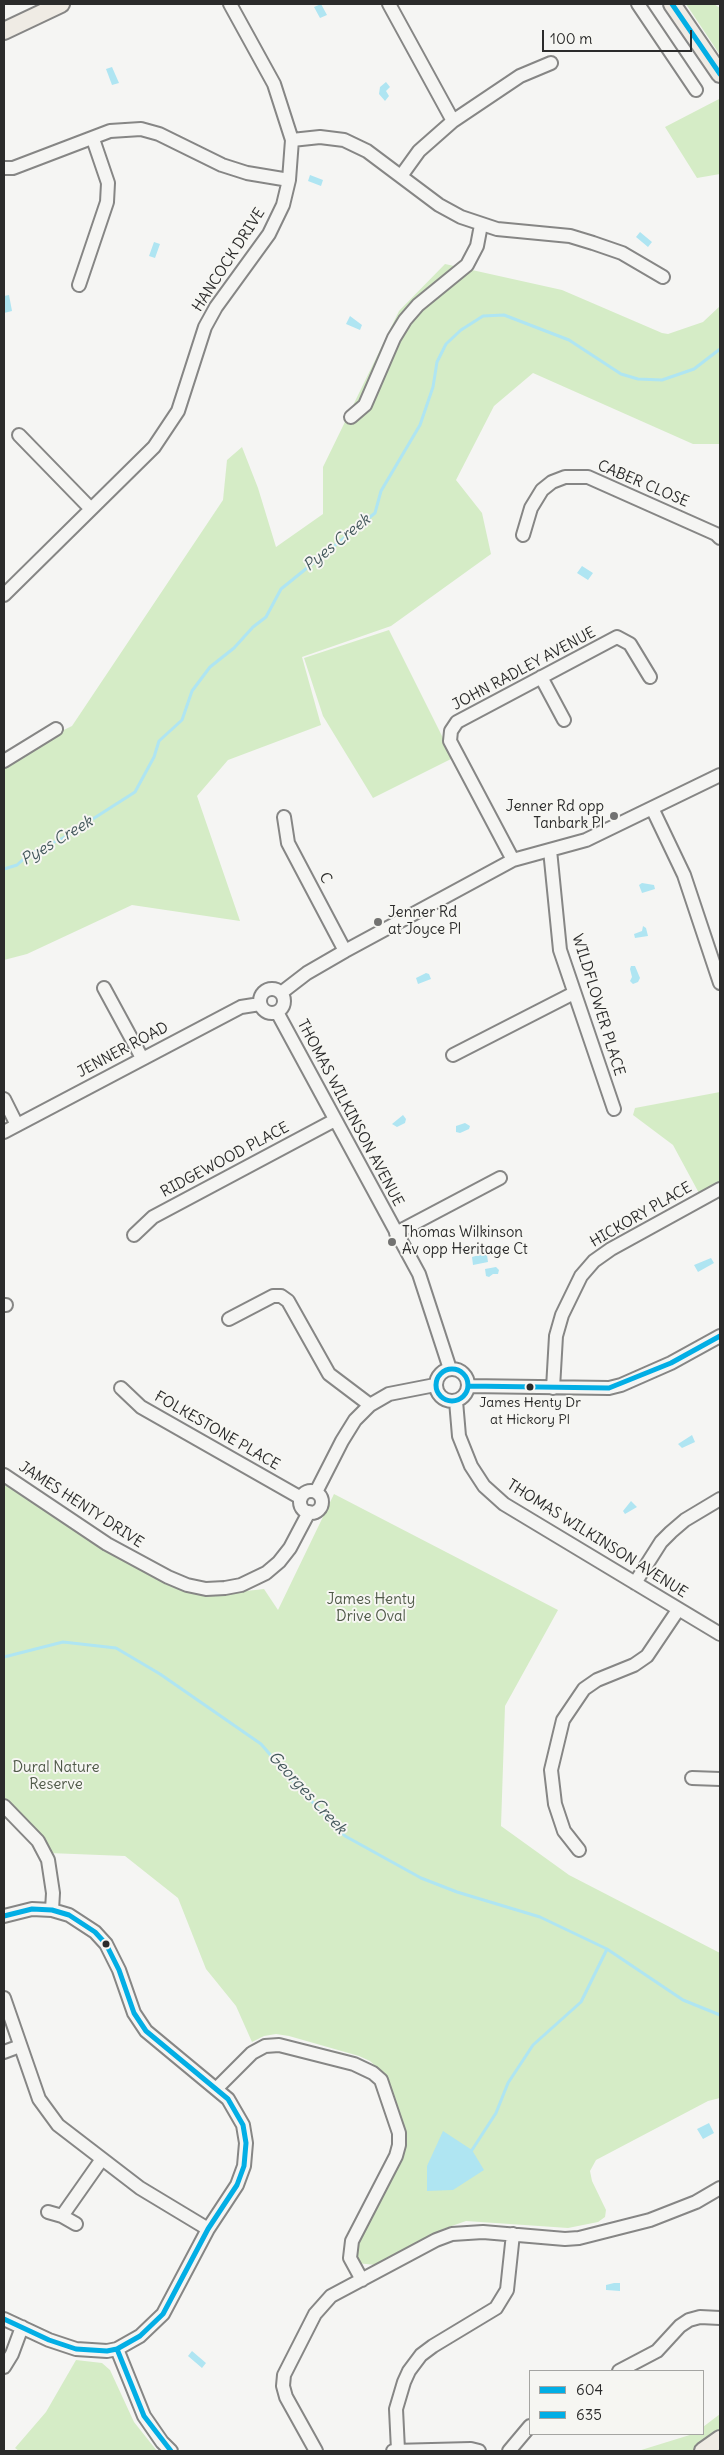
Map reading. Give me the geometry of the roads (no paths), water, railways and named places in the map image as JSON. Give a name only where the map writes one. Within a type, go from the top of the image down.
[{"type":"main road","points":[[4,31],[61,4]]},
{"type":"main road","points":[[672,4],[720,74]]},
{"type":"main road","points":[[703,2451],[719,2441]]},
{"type":"street","name":"HANCOCK DRIVE","points":[[4,595],[154,447],[178,411],[205,327],[216,307],[269,234],[283,205],[288,180],[292,140],[274,84],[230,4]]},
{"type":"street","points":[[389,4],[453,121]]},
{"type":"street","points":[[638,4],[696,90]]},
{"type":"street","points":[[401,176],[419,151],[453,121],[520,76],[551,63]]},
{"type":"street","points":[[4,168],[13,168],[110,131],[142,129],[159,134],[222,165],[247,173],[288,180]]},
{"type":"street","points":[[292,140],[320,137],[344,140],[367,151],[439,205],[481,225],[570,236],[622,253],[663,277]]},
{"type":"street","points":[[80,285],[107,202],[108,183],[93,139]]},
{"type":"street","points":[[351,417],[365,405],[394,338],[406,320],[418,305],[467,265],[477,246],[481,225]]},
{"type":"street","points":[[19,435],[91,508]]},
{"type":"street","name":"CABER CLOSE","points":[[523,535],[530,508],[542,490],[552,482],[565,477],[588,477],[647,502],[720,538]]},
{"type":"street","name":"JOHN RADLEY AVENUE","points":[[513,860],[450,740],[451,731],[457,722],[617,638],[630,644],[650,677]]},
{"type":"street","points":[[541,677],[564,720]]},
{"type":"street","points":[[4,761],[56,729]]},
{"type":"street","points":[[280,993],[307,973],[345,951],[513,860],[586,840],[720,775]]},
{"type":"street","points":[[652,808],[684,874],[720,983]]},
{"type":"street","name":"C","points":[[284,817],[288,843],[345,951]]},
{"type":"street","name":"WILDFLOWER PLACE","points":[[550,850],[560,950],[614,1109]]},
{"type":"street","points":[[104,988],[142,1058]]},
{"type":"street","points":[[274,989],[280,993],[283,1003],[277,1012],[268,1012],[260,1004],[260,996],[266,990],[274,989]]},
{"type":"street","points":[[453,1055],[574,993]]},
{"type":"street","name":"JENNER ROAD","points":[[4,1132],[241,1006],[260,1004]]},
{"type":"street","name":"THOMAS WILKINSON AVENUE","points":[[277,1012],[419,1274],[450,1369]]},
{"type":"street","points":[[4,1099],[17,1125]]},
{"type":"street","name":"RIDGEWOOD PLACE","points":[[134,1235],[154,1217],[335,1120]]},
{"type":"street","points":[[396,1233],[500,1178]]},
{"type":"street","name":"HICKORY PLACE","points":[[553,1388],[556,1336],[565,1308],[581,1276],[594,1261],[611,1249],[720,1189]]},
{"type":"street","points":[[229,1319],[273,1296],[281,1296],[288,1301],[329,1374],[370,1404]]},
{"type":"street","points":[[468,1386],[609,1388],[621,1385],[671,1363],[720,1336]]},
{"type":"street","points":[[450,1369],[461,1372],[468,1380],[465,1396],[456,1401],[442,1398],[435,1386],[438,1376],[450,1369]]},
{"type":"street","points":[[316,1492],[342,1442],[356,1420],[370,1404],[389,1394],[435,1386]]},
{"type":"street","name":"FOLKESTONE PLACE","points":[[121,1388],[140,1407],[301,1498]]},
{"type":"street","name":"THOMAS WILKINSON AVENUE","points":[[456,1401],[459,1436],[471,1466],[484,1486],[504,1504],[720,1634]]},
{"type":"street","name":"JAMES HENTY DRIVE","points":[[4,1475],[107,1544],[168,1577],[187,1585],[206,1589],[241,1585],[266,1573],[279,1562],[290,1548],[309,1512]]},
{"type":"street","points":[[309,1491],[316,1492],[322,1500],[321,1507],[316,1512],[309,1512],[302,1507],[301,1498],[309,1491]]},
{"type":"street","points":[[635,1583],[661,1542],[671,1532],[685,1520],[720,1500]]},
{"type":"street","points":[[579,1850],[564,1831],[555,1804],[550,1770],[563,1720],[584,1689],[597,1680],[634,1664],[647,1656],[678,1610]]},
{"type":"street","points":[[692,1778],[720,1779]]},
{"type":"street","points":[[4,1806],[38,1841],[48,1860],[52,1885],[52,1910]]},
{"type":"street","points":[[4,1916],[32,1909],[52,1910],[69,1915],[95,1932],[106,1944],[119,1970],[134,2013],[146,2031],[217,2088],[236,2111],[243,2125],[246,2143],[244,2166],[238,2185],[208,2229],[163,2314],[140,2336],[117,2349],[97,2352],[76,2349],[49,2340],[4,2319]]},
{"type":"street","points":[[4,1998],[39,2099],[58,2125],[140,2188],[208,2229]]},
{"type":"street","points":[[217,2088],[252,2053],[265,2046],[279,2045],[354,2064],[373,2073],[381,2080],[399,2133],[398,2145],[396,2156],[352,2241],[350,2258],[362,2280]]},
{"type":"street","points":[[4,2052],[20,2046]]},
{"type":"street","points":[[62,2216],[102,2159]]},
{"type":"street","points":[[316,2451],[286,2398],[283,2386],[284,2375],[288,2363],[320,2307],[332,2296],[436,2240],[452,2234],[465,2232],[564,2239],[579,2238],[650,2220],[696,2202],[720,2188]]},
{"type":"street","points":[[48,2212],[62,2216],[76,2224]]},
{"type":"street","points":[[479,2451],[471,2449],[395,2451],[396,2409],[398,2397],[409,2371],[421,2355],[496,2308],[507,2290],[514,2234]]},
{"type":"street","points":[[622,2370],[657,2351],[680,2326],[689,2320],[700,2317],[720,2318]]},
{"type":"street","points":[[4,2367],[12,2354],[22,2327]]},
{"type":"street","points":[[117,2349],[144,2416],[162,2442],[171,2451]]},
{"type":"street","points":[[509,2451],[529,2427]]},
{"type":"water","points":[[321,4],[327,15],[320,18],[314,7]]},
{"type":"water","points":[[112,67],[119,83],[112,85],[106,69]]},
{"type":"water","points":[[386,82],[390,87],[386,91],[389,96],[385,101],[379,94],[380,87]]},
{"type":"water","points":[[310,175],[323,180],[321,186],[308,181]]},
{"type":"water","points":[[640,232],[652,242],[648,247],[636,237]]},
{"type":"water","points":[[154,242],[160,244],[155,258],[149,256]]},
{"type":"water","points":[[9,295],[12,311],[4,313],[4,296]]},
{"type":"water","points":[[350,316],[362,325],[360,330],[346,324]]},
{"type":"water","points":[[582,566],[593,573],[588,580],[577,573]]},
{"type":"water","points":[[642,883],[654,885],[655,889],[642,893],[639,885]]},
{"type":"water","points":[[643,926],[646,928],[648,936],[635,938],[634,934],[642,931]]},
{"type":"water","points":[[631,966],[635,966],[640,978],[638,982],[633,984],[630,981],[632,977]]},
{"type":"water","points":[[426,973],[429,974],[431,979],[418,984],[416,978]]},
{"type":"water","points":[[403,1115],[406,1119],[405,1123],[397,1127],[392,1124]]},
{"type":"water","points":[[465,1123],[470,1126],[469,1129],[460,1133],[456,1132],[456,1126]]},
{"type":"water","points":[[483,1254],[487,1255],[488,1262],[473,1265],[472,1257]]},
{"type":"water","points":[[711,1258],[714,1263],[698,1272],[694,1265]]},
{"type":"water","points":[[496,1267],[499,1270],[498,1274],[486,1276],[485,1269]]},
{"type":"water","points":[[692,1435],[695,1442],[682,1448],[678,1444]]},
{"type":"water","points":[[631,1501],[637,1507],[625,1514],[623,1511]]},
{"type":"water","points":[[709,2123],[714,2133],[703,2139],[697,2129]]},
{"type":"water","points":[[443,2131],[472,2150],[484,2170],[453,2190],[427,2191],[427,2166]]},
{"type":"water","points":[[620,2283],[620,2291],[606,2290],[606,2285]]},
{"type":"water","points":[[192,2351],[206,2363],[202,2368],[188,2356]]},
{"type":"waterway","name":"Pyes Creek","points":[[4,869],[17,865],[29,854],[63,838],[135,792],[154,757],[159,741],[182,720],[192,691],[210,667],[234,648],[253,627],[266,617],[281,589],[375,513],[381,491],[420,425],[433,387],[437,362],[446,344],[461,330],[483,316],[504,315],[569,340],[621,374],[638,379],[662,380],[694,369],[720,349]]},
{"type":"waterway","name":"Georges Creek","points":[[4,1657],[63,1642],[116,1648],[160,1674],[261,1744],[298,1787],[345,1836],[421,1878],[457,1892],[540,1917],[607,1949],[683,2000],[720,2015]]},
{"type":"waterway","points":[[472,2150],[496,2113],[508,2083],[533,2045],[581,2002],[607,1949]]},
{"type":"place","name":"Jenner Rd opp Tanbark Pl","points":[[614,816]]},
{"type":"place","name":"Jenner Rd at Joyce Pl","points":[[378,922]]},
{"type":"place","name":"Thomas Wilkinson Av opp Heritage Ct","points":[[392,1242]]},
{"type":"place","name":"James Henty Dr at Hickory Pl","points":[[530,1387]]},
{"type":"park label","name":"James Henty Drive Oval","points":[[371,1608]]},
{"type":"park label","name":"Dural Nature Reserve","points":[[56,1776]]}]
